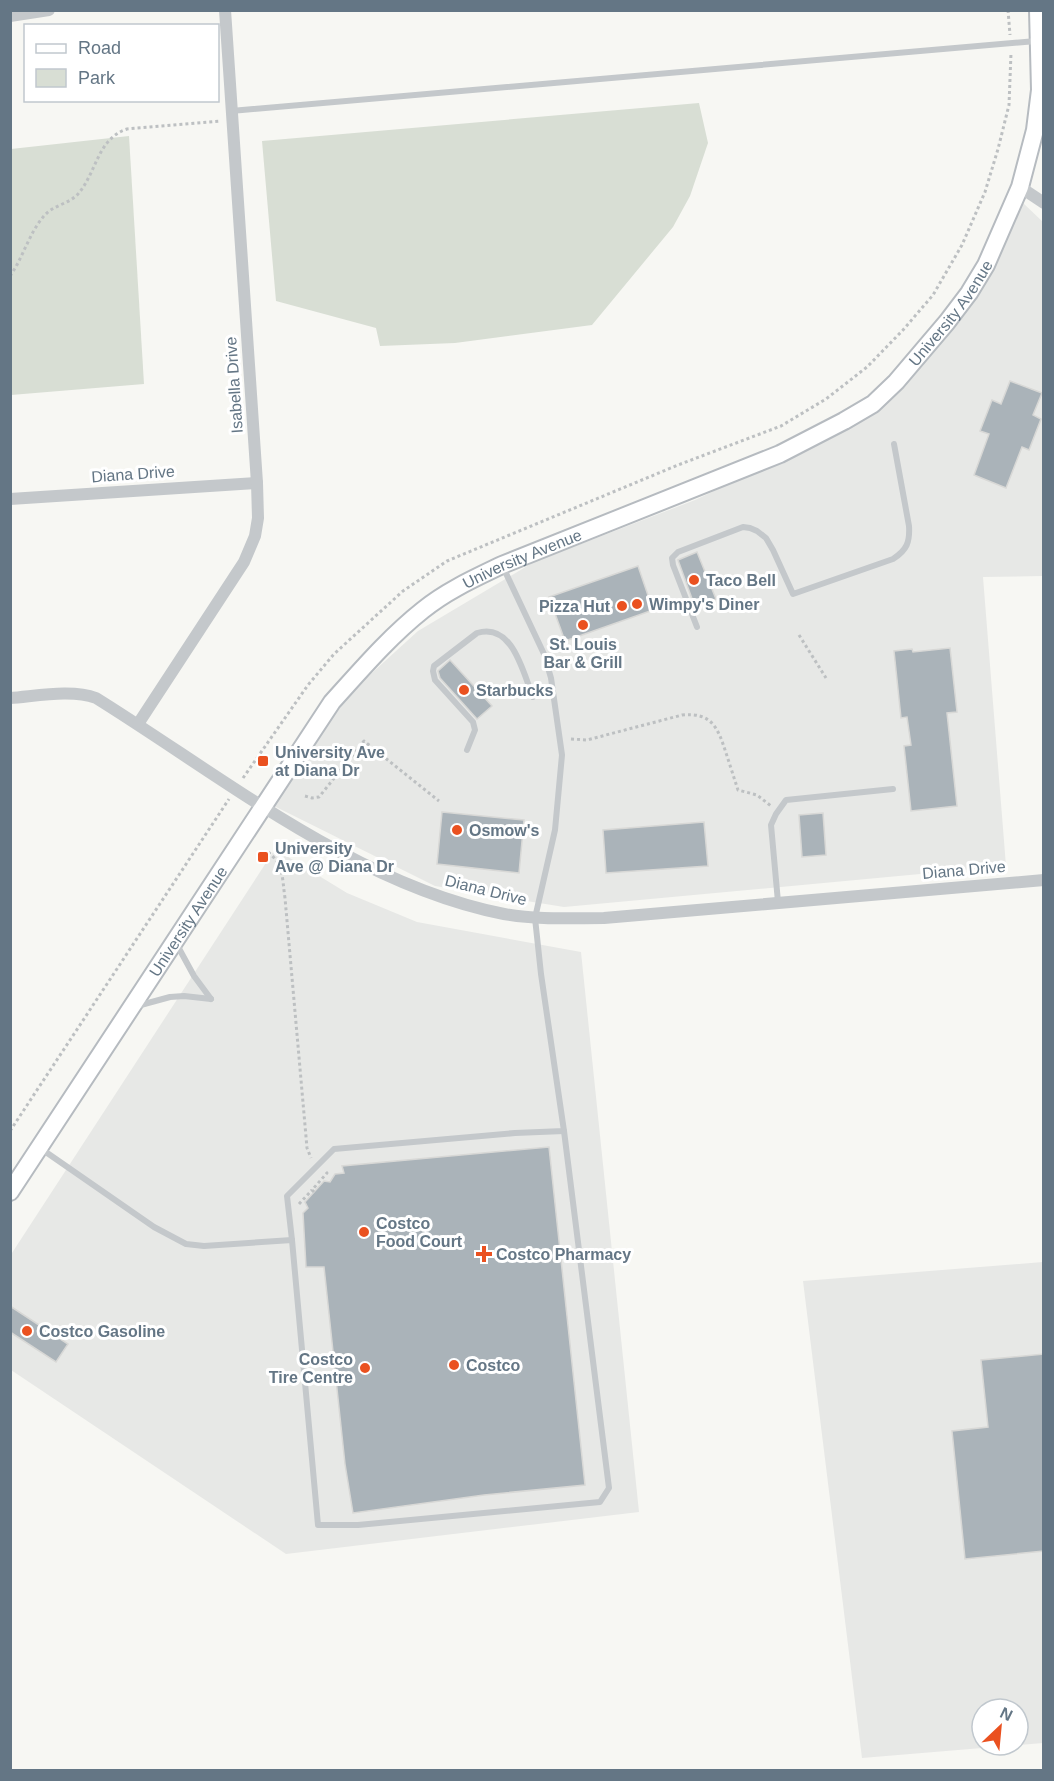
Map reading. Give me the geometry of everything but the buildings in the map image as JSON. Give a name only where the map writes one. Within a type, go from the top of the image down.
[{"type":"street","points":[[10,16],[49,10]]},
{"type":"street","name":"Isabella Drive","points":[[138,724],[244,562],[255,536],[258,518],[225,10]]},
{"type":"street","name":"University Avenue","points":[[10,1192],[332,702],[390,639],[424,609],[462,584],[502,565],[780,454],[844,421],[873,404],[915,361],[969,293],[986,265],[1020,187],[1035,130],[1040,90],[1038,10]]},
{"type":"street","points":[[1020,187],[1044,203]]},
{"type":"street","name":"Diana Drive","points":[[10,499],[257,483]]},
{"type":"street","name":"Diana Drive","points":[[10,698],[74,694],[86,694],[96,698],[263,806],[370,868],[416,888],[505,914],[535,918],[604,918],[1044,880]]},
{"type":"lane","points":[[231,116],[1040,41]]},
{"type":"lane","points":[[697,627],[672,558],[678,552],[743,527],[757,531],[766,538],[793,594],[893,559],[907,547],[909,526],[894,444]]},
{"type":"lane","points":[[502,565],[544,654],[551,678],[562,755],[555,830],[535,918],[564,1131],[609,1488],[600,1502],[358,1525],[318,1526],[287,1196],[334,1149],[515,1133],[564,1131]]},
{"type":"lane","points":[[467,750],[475,730],[473,722],[435,680],[434,666],[477,633],[493,632],[507,640],[514,650],[532,697]]},
{"type":"lane","points":[[777,902],[771,825],[786,800],[893,789]]},
{"type":"lane","points":[[133,1007],[165,998],[184,996],[210,999],[194,976],[175,941]]},
{"type":"lane","points":[[39,1148],[154,1227],[186,1244],[204,1246],[292,1240]]},
{"type":"path","points":[[10,276],[44,216],[52,208],[78,194],[105,145],[116,133],[127,129],[231,116]]},
{"type":"path","points":[[799,635],[826,678]]},
{"type":"path","points":[[560,738],[587,740],[682,715],[692,714],[703,717],[711,721],[718,730],[738,790],[757,795],[778,812]]},
{"type":"path","points":[[305,796],[312,798],[319,796],[364,741],[439,801]]},
{"type":"path","points":[[268,852],[278,860],[281,868],[285,898],[307,1148],[310,1157],[327,1173],[289,1215]]},
{"type":"shaded area","points":[[1023,203],[1043,222],[1043,576],[983,577],[1006,866],[564,907],[435,886],[274,806],[327,723],[362,682],[418,631],[534,562],[695,500],[834,434],[968,306]]},
{"type":"shaded area","points":[[275,849],[347,893],[417,922],[581,952],[639,1512],[286,1554],[11,1370],[10,1256]]},
{"type":"shaded area","points":[[1043,1262],[1043,1743],[1030,1744],[1030,1697],[970,1697],[970,1749],[862,1758],[803,1281]]},
{"type":"green space","points":[[699,103],[708,143],[690,196],[673,227],[592,325],[455,343],[380,346],[376,328],[276,301],[262,141]]},
{"type":"green space","points":[[129,136],[144,384],[11,395],[11,149]]},
{"type":"place","name":"Taco Bell","points":[[694,580]]},
{"type":"place","name":"Wimpy's Diner","points":[[637,604]]},
{"type":"place","name":"Pizza Hut","points":[[622,606]]},
{"type":"place","name":"St. Louis Bar & Grill","points":[[583,625]]},
{"type":"place","name":"Starbucks","points":[[464,690]]},
{"type":"place","name":"University Ave at Diana Dr","points":[[263,761]]},
{"type":"place","name":"Osmow's","points":[[457,830]]},
{"type":"place","name":"University Ave @ Diana Dr","points":[[263,857]]},
{"type":"place","name":"Costco Food Court","points":[[364,1232]]},
{"type":"place","name":"Costco Pharmacy","points":[[484,1254]]},
{"type":"place","name":"Costco Gasoline","points":[[27,1331]]},
{"type":"place","name":"Costco","points":[[454,1365]]},
{"type":"place","name":"Costco Tire Centre","points":[[365,1368]]}]
